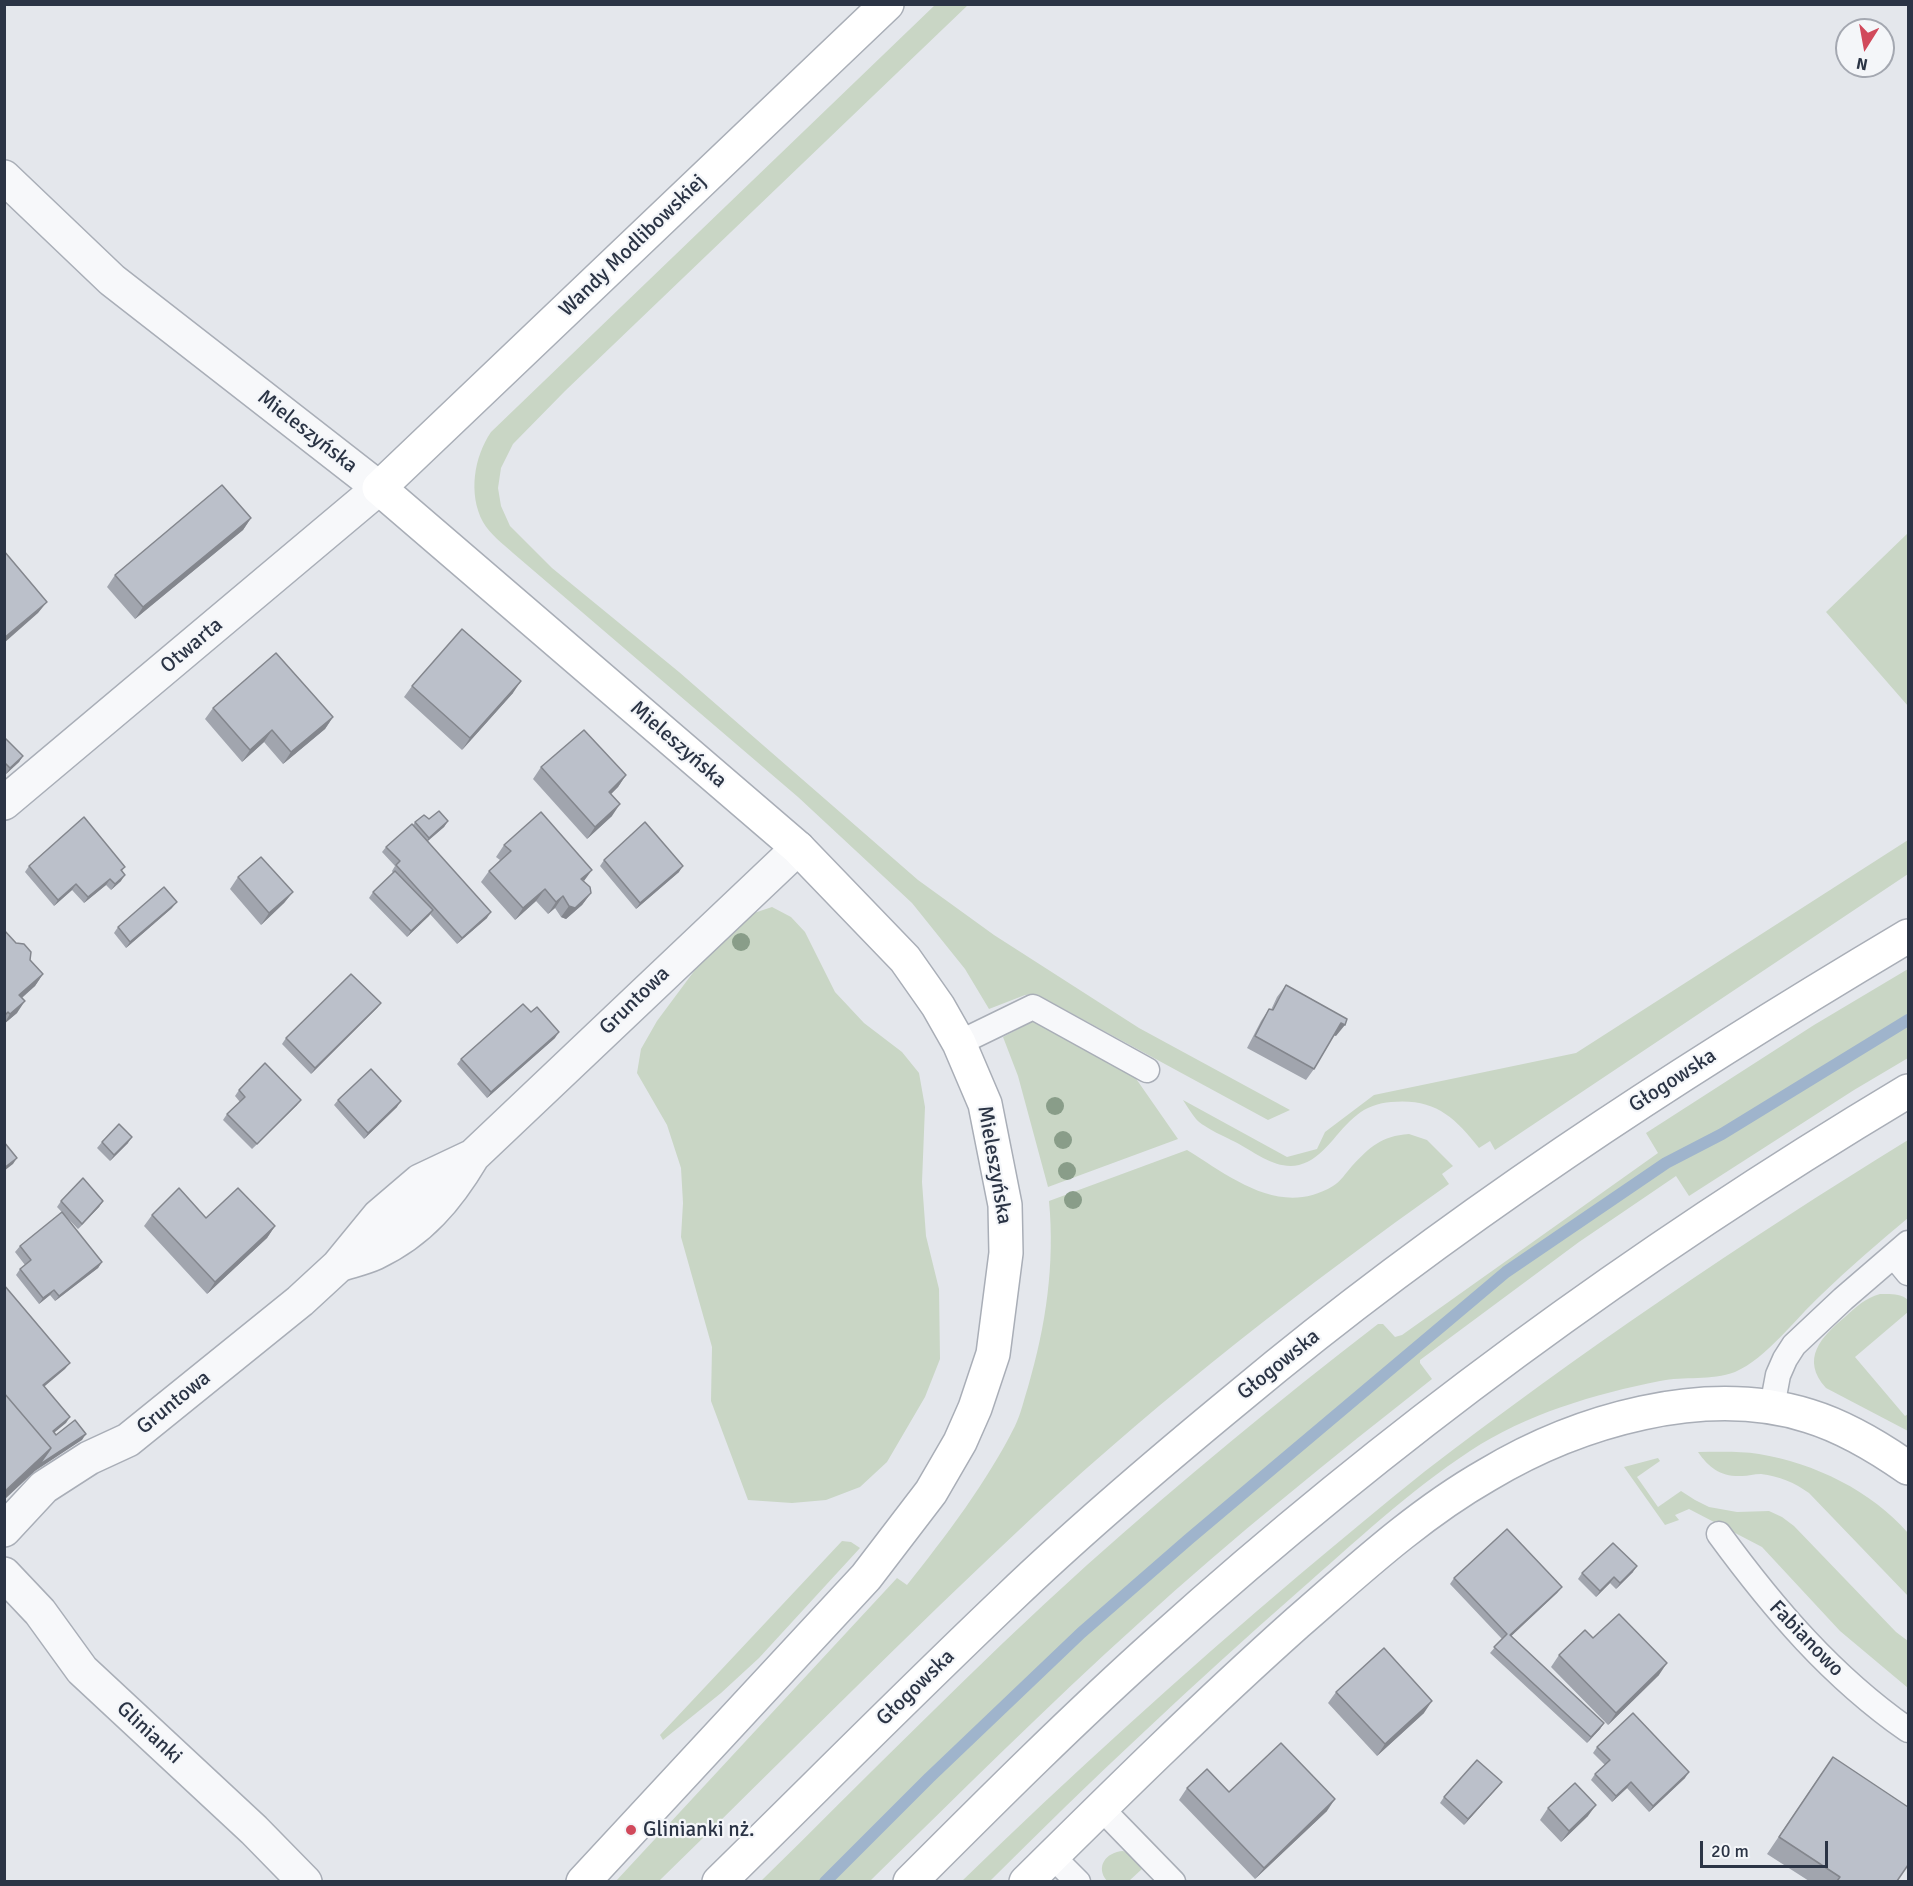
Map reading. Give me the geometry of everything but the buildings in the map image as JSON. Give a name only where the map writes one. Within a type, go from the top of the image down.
[{"type":"street","name":"Wandy Modlibowskiej","points":[[379,488],[887,4]]},
{"type":"street","name":"Mieleszyńska","points":[[4,177],[112,280],[379,488],[798,848],[905,959],[938,1006],[959,1043],[985,1104],[1005,1205],[1006,1253],[993,1354],[968,1425],[931,1492],[866,1577],[583,1881]]},
{"type":"street","name":"Otwarta","points":[[4,803],[379,488]]},
{"type":"street","name":"Gruntowa","points":[[4,1530],[44,1487],[89,1458],[128,1440],[300,1301],[338,1266],[379,1216],[420,1181],[473,1156],[798,848]]},
{"type":"street","name":"Głogowska","points":[[719,1881],[950,1654],[1060,1551],[1125,1492],[1300,1347],[1420,1255],[1554,1160],[1712,1056],[1908,936]]},
{"type":"street","points":[[910,1881],[1052,1742],[1159,1642],[1262,1552],[1383,1453],[1500,1362],[1621,1276],[1721,1208],[1908,1091]]},
{"type":"street","points":[[1026,1881],[1241,1673],[1354,1574],[1409,1529],[1485,1476],[1540,1446],[1599,1424],[1666,1409],[1707,1405],[1761,1406],[1826,1421],[1873,1445],[1908,1468]]},
{"type":"street","name":"Glinianki","points":[[4,1574],[40,1612],[82,1670],[254,1830],[305,1881]]},
{"type":"lane","points":[[959,1043],[1033,1007],[1147,1070]]},
{"type":"lane","points":[[1761,1406],[1794,1345],[1843,1299],[1904,1257]]},
{"type":"lane","name":"Fabianowo","points":[[1719,1534],[1763,1594],[1815,1652],[1872,1703],[1908,1730]]},
{"type":"lane","points":[[1101,1808],[1173,1881]]},
{"type":"lane","points":[[1052,1856],[1078,1881]]},
{"type":"green space","points":[[935,5],[968,5],[565,391],[513,444],[501,468],[498,488],[501,506],[510,526],[552,568],[679,672],[918,880],[994,935],[1139,1028],[1290,1110],[1268,1120],[1036,994],[1025,995],[989,1009],[965,969],[912,903],[798,797],[493,535],[478,511],[474,488],[475,476],[480,453],[491,432]]},
{"type":"green space","points":[[1908,533],[1908,706],[1826,612]]},
{"type":"green space","points":[[1908,840],[1908,874],[1495,1150],[1490,1141],[1479,1148],[1452,1118],[1431,1106],[1391,1102],[1373,1106],[1361,1112],[1316,1157],[1308,1162],[1291,1166],[1283,1165],[1268,1160],[1205,1126],[1196,1119],[1183,1100],[1287,1157],[1317,1149],[1325,1132],[1374,1095],[1576,1053]]},
{"type":"green space","points":[[772,907],[791,917],[805,932],[835,992],[864,1023],[902,1052],[919,1073],[925,1107],[922,1182],[926,1236],[939,1289],[940,1359],[925,1397],[887,1462],[860,1487],[826,1500],[792,1503],[748,1500],[711,1401],[712,1347],[681,1237],[683,1203],[681,1168],[667,1125],[637,1073],[641,1049],[657,1021],[709,951],[751,914]]},
{"type":"green space","points":[[1908,969],[1908,1058],[1689,1196],[1676,1176],[1579,1242],[1420,1360],[1432,1379],[1283,1498],[1174,1591],[1037,1718],[870,1881],[761,1881],[1045,1603],[1158,1503],[1304,1382],[1378,1324],[1383,1324],[1395,1337],[1402,1335],[1658,1153],[1646,1133],[1814,1025]]},
{"type":"green space","points":[[1037,1019],[1130,1070],[1178,1139],[1048,1187],[1018,1076],[1003,1037]]},
{"type":"green space","points":[[1409,1134],[1427,1140],[1453,1166],[1442,1174],[1449,1184],[1289,1302],[1185,1384],[1084,1471],[940,1605],[659,1881],[616,1881],[897,1578],[907,1585],[979,1488],[1017,1421],[1040,1341],[1050,1271],[1049,1201],[1187,1150],[1221,1172],[1257,1190],[1275,1196],[1294,1198],[1313,1195],[1336,1184],[1358,1159],[1383,1140]]},
{"type":"green space","points":[[1908,1140],[1908,1218],[1832,1285],[1747,1366],[1726,1375],[1660,1381],[1586,1399],[1514,1426],[1470,1451],[1404,1500],[1259,1626],[1142,1733],[990,1881],[962,1881],[1169,1688],[1298,1576],[1424,1472],[1542,1384],[1723,1258]]},
{"type":"green space","points":[[1880,1294],[1902,1296],[1908,1300],[1908,1312],[1855,1357],[1905,1416],[1908,1414],[1908,1431],[1826,1388],[1818,1377],[1815,1367],[1814,1358],[1817,1349],[1828,1332],[1861,1303]]},
{"type":"green space","points":[[1698,1452],[1744,1452],[1780,1458],[1821,1472],[1860,1492],[1894,1518],[1908,1533],[1908,1596],[1809,1493],[1774,1476],[1761,1474],[1735,1476],[1722,1473],[1711,1467]]},
{"type":"green space","points":[[1658,1458],[1660,1461],[1637,1477],[1658,1507],[1681,1491],[1709,1507],[1737,1512],[1769,1511],[1794,1526],[1896,1632],[1908,1641],[1908,1688],[1840,1631],[1762,1547],[1689,1509],[1675,1515],[1679,1520],[1665,1525],[1624,1467]]},
{"type":"green space","points":[[842,1541],[851,1542],[860,1548],[759,1658],[721,1693],[663,1740],[660,1735]]},
{"type":"green space","points":[[1123,1851],[1133,1856],[1157,1881],[1142,1869],[1129,1881],[1107,1881],[1102,1871],[1104,1861],[1112,1854]]},
{"type":"waterway","points":[[825,1882],[929,1778],[1081,1633],[1506,1272],[1666,1163],[1722,1134],[1908,1020]]},
{"type":"place","name":"Glinianki nż.","points":[[631,1830]]}]
